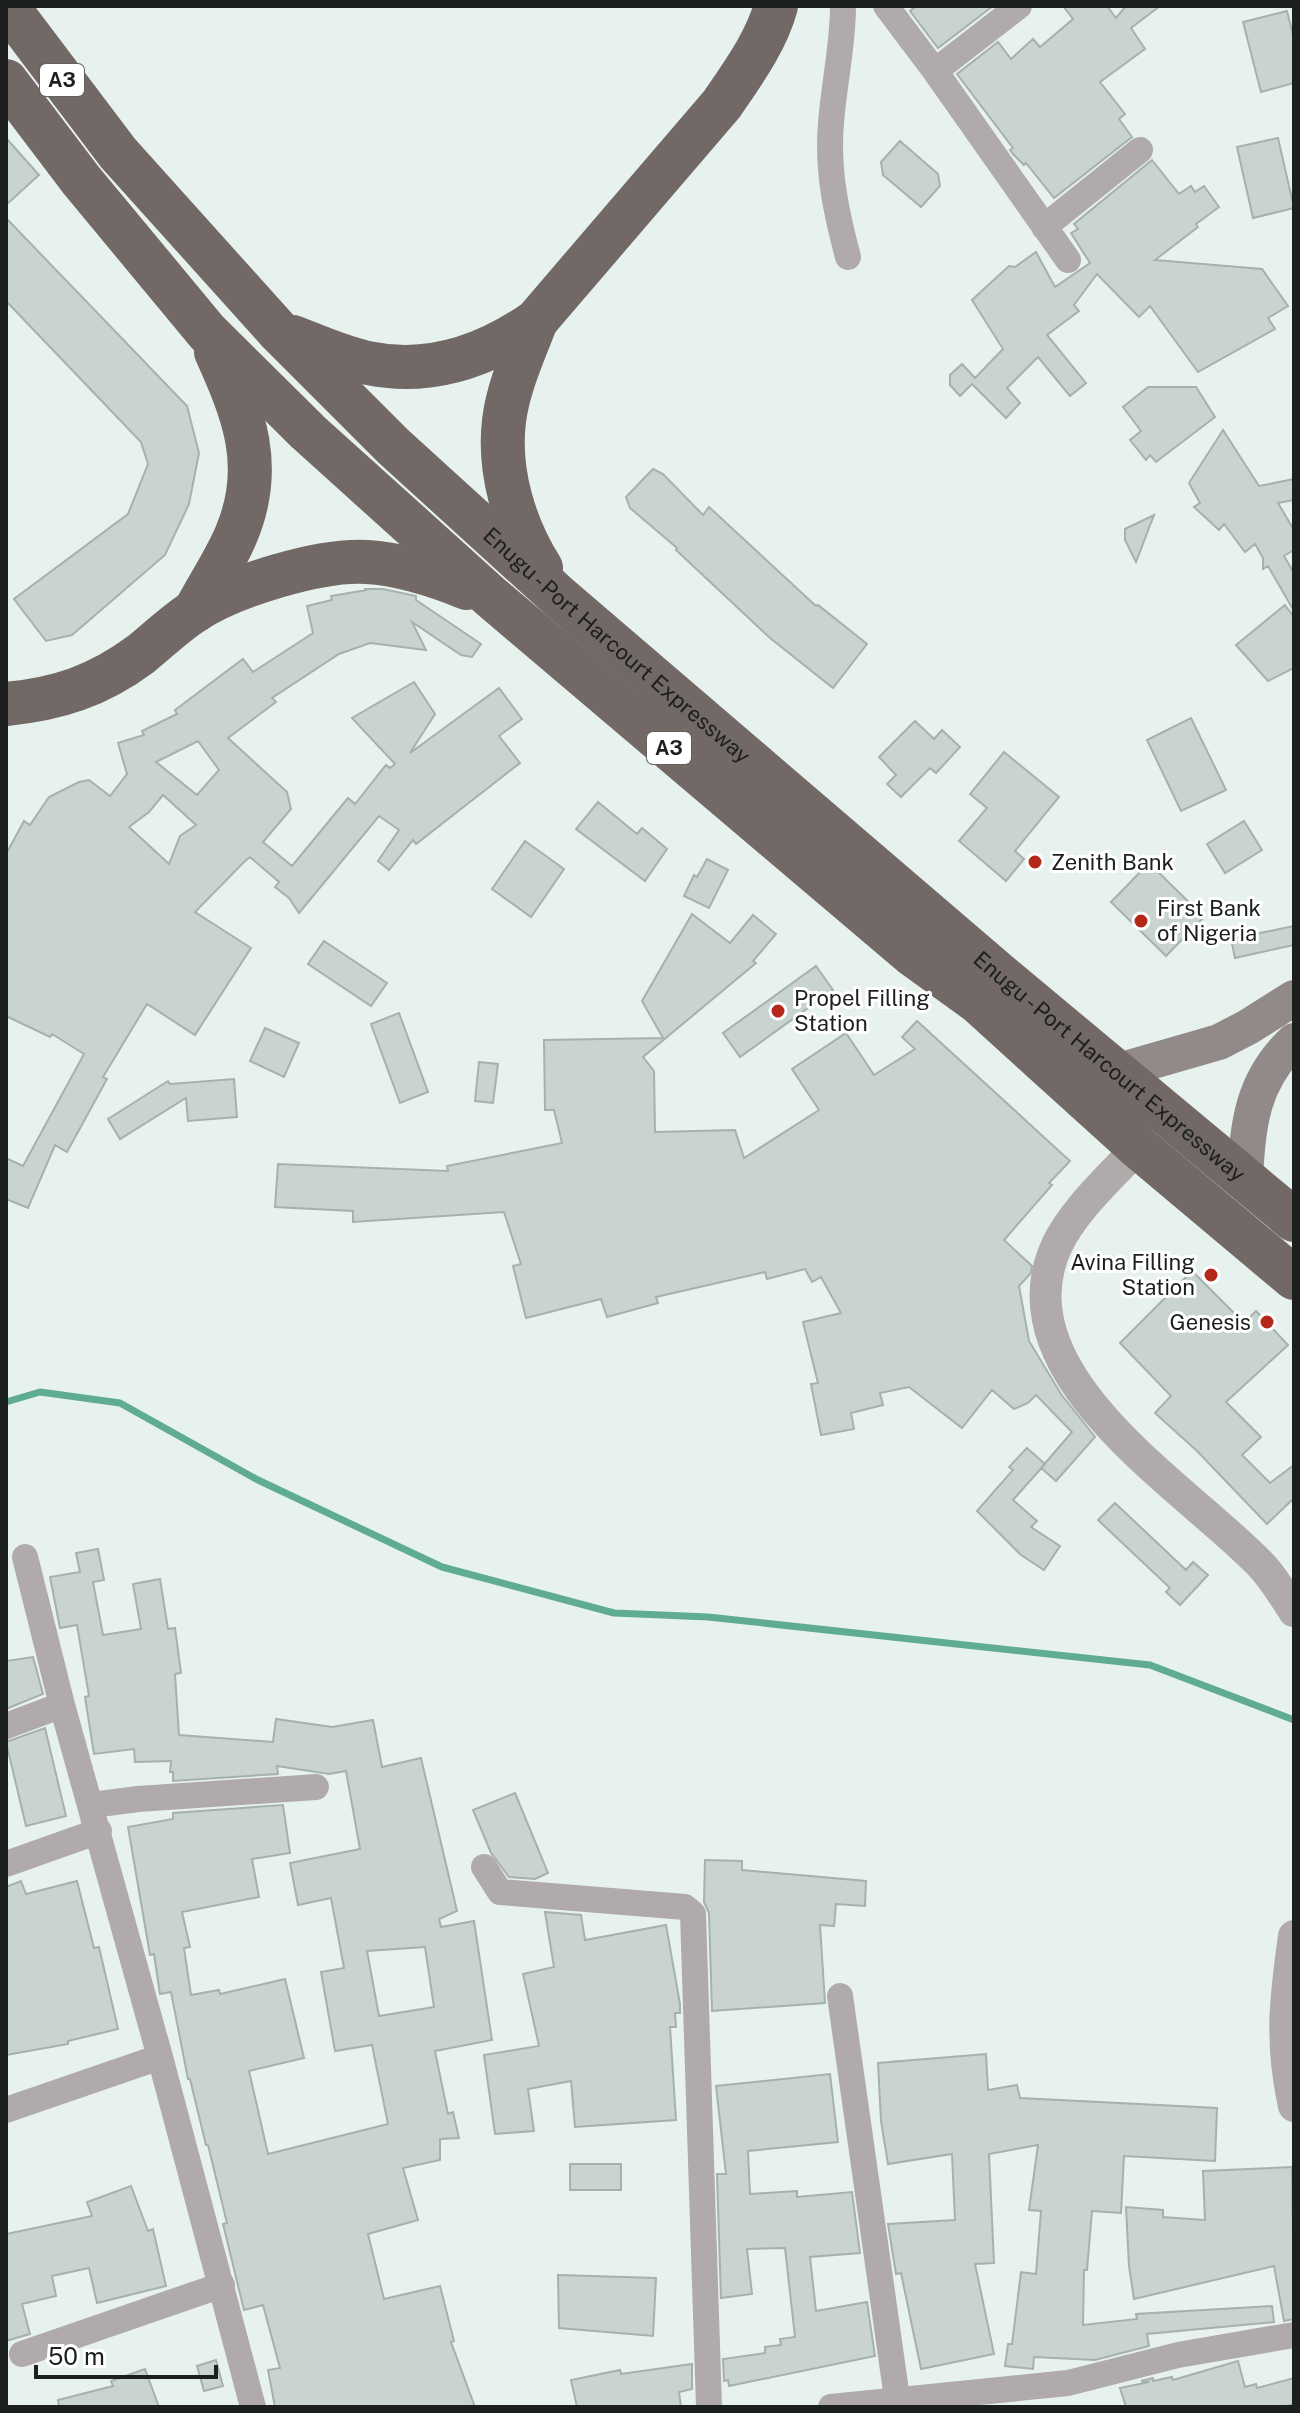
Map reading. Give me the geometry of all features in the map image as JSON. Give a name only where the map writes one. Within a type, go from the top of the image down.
[{"type":"highway","name":"Enugu - Port Harcourt Expressway","points":[[7,6],[118,153],[279,332],[393,446],[559,597],[1115,1072],[1294,1220]]},
{"type":"highway","points":[[279,332],[369,364],[436,364],[471,357],[495,347],[536,321],[722,104],[772,23],[776,6]]},
{"type":"highway","name":"Enugu - Port Harcourt Expressway","points":[[6,81],[81,180],[207,332],[308,432],[491,597],[913,955],[978,1002],[1138,1147],[1294,1278]]},
{"type":"highway","points":[[536,321],[515,377],[504,419],[503,454],[519,524],[559,597]]},
{"type":"highway","points":[[195,611],[236,535],[246,502],[250,470],[247,432],[234,392],[207,332]]},
{"type":"highway","points":[[6,704],[42,700],[91,686],[137,656],[195,611],[250,585],[292,572],[365,562],[405,567],[491,597]]},
{"type":"main road","points":[[1115,1072],[1219,1042],[1294,998]]},
{"type":"main road","points":[[1245,1178],[1248,1126],[1262,1080],[1294,1041]]},
{"type":"street","points":[[843,6],[843,37],[831,123],[830,177],[848,257]]},
{"type":"street","points":[[886,6],[1068,260]]},
{"type":"street","points":[[935,71],[1019,6]]},
{"type":"street","points":[[1044,227],[1140,150]]},
{"type":"street","points":[[1138,1147],[1071,1221],[1057,1245],[1049,1268],[1045,1310],[1052,1342],[1068,1373],[1115,1433],[1264,1568],[1294,1611]]},
{"type":"street","points":[[25,1557],[62,1705],[92,1805],[253,2407]]},
{"type":"street","points":[[6,1726],[62,1705]]},
{"type":"street","points":[[92,1805],[316,1787]]},
{"type":"street","points":[[6,1864],[99,1831]]},
{"type":"street","points":[[484,1867],[500,1892],[685,1907],[693,1914],[709,2407]]},
{"type":"street","points":[[1294,1936],[1284,2008],[1284,2055],[1294,2106]]},
{"type":"street","points":[[840,1996],[897,2398]]},
{"type":"street","points":[[6,2110],[160,2057]]},
{"type":"street","points":[[22,2354],[222,2285]]},
{"type":"street","points":[[831,2407],[897,2398],[994,2400],[1178,2355],[1294,2335]]},
{"type":"building","points":[[916,6],[993,6],[938,48],[910,11]]},
{"type":"building","points":[[1063,6],[1107,6],[1116,18],[1126,6],[1160,6],[1131,28],[1145,49],[1100,82],[1125,114],[1119,119],[1132,137],[1054,198],[1026,163],[1024,165],[1013,154],[1010,150],[1013,148],[957,74],[998,42],[1011,59],[1033,39],[1040,47],[1073,19]]},
{"type":"building","points":[[1287,11],[1294,39],[1294,83],[1261,92],[1243,22]]},
{"type":"building","points":[[6,138],[39,175],[6,205]]},
{"type":"building","points":[[1278,138],[1294,208],[1253,218],[1237,147]]},
{"type":"building","points":[[900,141],[938,174],[940,186],[921,207],[883,175],[881,162]]},
{"type":"building","points":[[1152,160],[1179,194],[1191,186],[1195,192],[1204,186],[1219,207],[1155,260],[1262,269],[1288,306],[1268,318],[1275,329],[1198,372],[1150,306],[1139,317],[1097,274],[1074,305],[1079,311],[1047,335],[1086,383],[1070,396],[1038,357],[1007,388],[1020,403],[1006,418],[972,384],[960,396],[950,385],[950,375],[962,364],[975,378],[1003,349],[972,300],[1009,266],[1015,267],[1036,252],[1055,287],[1090,263],[1071,233],[1078,229],[1074,224]]},
{"type":"building","points":[[6,218],[187,406],[199,453],[189,504],[165,555],[72,635],[46,641],[14,599],[128,514],[148,464],[141,442],[6,301]]},
{"type":"building","points":[[1148,387],[1196,387],[1215,417],[1156,462],[1150,455],[1146,460],[1130,440],[1141,431],[1123,407]]},
{"type":"building","points":[[1223,430],[1259,486],[1294,479],[1294,500],[1278,503],[1294,530],[1294,550],[1284,556],[1294,573],[1294,611],[1268,566],[1263,569],[1263,558],[1255,544],[1245,552],[1224,524],[1219,530],[1194,507],[1200,503],[1189,483]]},
{"type":"building","points":[[653,469],[663,474],[703,515],[709,507],[816,606],[867,644],[833,688],[770,638],[677,548],[630,508],[626,497]]},
{"type":"building","points":[[1154,515],[1136,562],[1125,540],[1125,529]]},
{"type":"building","points":[[364,589],[383,589],[416,596],[416,600],[481,644],[472,657],[461,655],[412,622],[426,650],[370,643],[339,654],[272,698],[276,702],[228,738],[287,792],[291,809],[263,842],[292,866],[348,798],[355,804],[386,765],[390,768],[395,764],[352,718],[414,682],[435,714],[410,753],[499,688],[522,719],[499,736],[520,763],[416,844],[413,840],[389,870],[378,861],[399,830],[379,816],[299,913],[289,898],[275,887],[279,882],[250,857],[244,862],[195,912],[251,948],[195,1035],[147,1004],[103,1077],[107,1079],[67,1152],[55,1145],[28,1208],[6,1199],[6,1158],[23,1166],[84,1054],[52,1034],[50,1037],[6,1016],[6,854],[24,821],[30,825],[49,797],[79,782],[89,780],[110,796],[127,774],[118,743],[144,735],[142,731],[177,714],[175,710],[243,659],[253,672],[313,633],[307,606],[332,600],[331,596],[367,590]],"holes":[[[198,741],[219,770],[197,795],[156,762]],[[163,795],[196,825],[180,836],[169,864],[129,827],[149,812]]]},
{"type":"building","points":[[1285,605],[1294,617],[1294,668],[1268,681],[1236,645]]},
{"type":"building","points":[[1191,718],[1226,790],[1181,811],[1147,740]]},
{"type":"building","points":[[915,721],[934,739],[942,730],[960,747],[936,773],[930,768],[901,797],[887,784],[896,775],[879,757]]},
{"type":"building","points":[[1004,752],[1059,797],[1015,851],[1024,859],[1006,881],[959,841],[987,808],[970,794]]},
{"type":"building","points":[[598,802],[637,834],[642,828],[667,849],[645,881],[576,829]]},
{"type":"building","points":[[1244,821],[1262,850],[1225,873],[1207,844]]},
{"type":"building","points":[[525,841],[564,869],[531,917],[492,889]]},
{"type":"building","points":[[707,859],[728,870],[709,908],[684,896],[694,875],[697,877]]},
{"type":"building","points":[[1149,863],[1204,917],[1166,956],[1111,902]]},
{"type":"building","points":[[692,914],[730,943],[753,915],[776,934],[753,961],[756,963],[643,1057],[654,1071],[655,1132],[735,1130],[744,1158],[819,1110],[792,1069],[846,1033],[874,1075],[915,1049],[902,1037],[917,1021],[1070,1161],[1004,1240],[1032,1266],[1031,1273],[1019,1286],[1029,1341],[1061,1394],[1095,1437],[1056,1481],[1041,1468],[1072,1432],[1036,1395],[1028,1403],[1014,1409],[992,1390],[962,1428],[909,1387],[880,1393],[883,1405],[851,1413],[854,1429],[821,1435],[811,1384],[818,1383],[803,1322],[841,1313],[821,1277],[812,1282],[805,1269],[767,1279],[765,1272],[656,1297],[658,1303],[607,1317],[601,1299],[526,1318],[513,1266],[521,1264],[504,1212],[353,1222],[353,1211],[275,1207],[278,1164],[448,1171],[447,1166],[562,1143],[554,1110],[545,1110],[544,1040],[663,1038],[642,1001]]},
{"type":"building","points":[[1294,926],[1294,945],[1235,958],[1231,939]]},
{"type":"building","points":[[324,941],[387,983],[371,1006],[308,964]]},
{"type":"building","name":"Propel Filling Station","points":[[816,966],[833,990],[740,1057],[723,1033]]},
{"type":"building","points":[[399,1013],[428,1092],[400,1103],[371,1024]]},
{"type":"building","points":[[265,1028],[299,1043],[284,1077],[250,1061]]},
{"type":"building","points":[[479,1062],[498,1064],[493,1103],[475,1101]]},
{"type":"building","points":[[234,1079],[237,1117],[188,1121],[186,1098],[120,1139],[108,1119],[168,1081],[170,1084]]},
{"type":"building","points":[[1192,1271],[1244,1323],[1256,1311],[1288,1345],[1226,1402],[1261,1437],[1242,1455],[1270,1483],[1294,1465],[1294,1498],[1267,1524],[1197,1451],[1155,1413],[1171,1396],[1120,1343]]},
{"type":"building","points":[[1027,1448],[1045,1464],[1013,1500],[1037,1521],[1031,1527],[1060,1546],[1044,1570],[1021,1555],[977,1511],[1013,1470],[1009,1467]]},
{"type":"building","points":[[1115,1503],[1186,1570],[1193,1562],[1208,1575],[1180,1605],[1166,1592],[1170,1588],[1098,1520]]},
{"type":"building","points":[[98,1549],[104,1580],[93,1582],[103,1635],[141,1629],[133,1584],[160,1579],[168,1629],[175,1628],[181,1673],[175,1674],[179,1735],[273,1742],[276,1719],[332,1727],[373,1720],[382,1767],[421,1758],[457,1911],[439,1919],[441,1927],[474,1921],[492,2040],[435,2051],[448,2114],[453,2112],[459,2138],[440,2139],[440,2160],[403,2168],[418,2220],[368,2234],[384,2299],[440,2286],[454,2341],[451,2342],[475,2407],[275,2407],[268,2370],[280,2368],[263,2305],[244,2310],[223,2224],[227,2223],[188,2079],[171,1992],[160,1994],[154,1954],[150,1955],[128,1827],[173,1819],[173,1813],[283,1805],[290,1853],[252,1859],[259,1897],[182,1912],[190,1947],[184,1948],[191,1995],[219,1990],[220,1994],[285,1979],[304,2058],[249,2071],[268,2154],[388,2124],[372,2045],[335,2051],[321,1972],[344,1968],[331,1898],[298,1905],[290,1863],[360,1849],[346,1771],[329,1774],[277,1766],[278,1774],[173,1781],[171,1761],[135,1762],[134,1749],[94,1754],[85,1697],[89,1696],[77,1625],[60,1628],[50,1577],[80,1572],[76,1553]],"holes":[[[425,1947],[434,2007],[379,2016],[367,1951]]]},
{"type":"building","points":[[33,1657],[43,1694],[6,1709],[6,1661]]},
{"type":"building","points":[[45,1728],[66,1816],[26,1826],[6,1742]]},
{"type":"building","points":[[515,1793],[548,1873],[535,1879],[509,1877],[491,1853],[473,1810]]},
{"type":"building","points":[[705,1860],[742,1861],[742,1870],[866,1881],[865,1906],[836,1904],[834,1926],[820,1925],[825,2003],[712,2011],[709,1913],[704,1902]]},
{"type":"building","points":[[21,1881],[26,1894],[77,1881],[94,1948],[99,1947],[118,2029],[68,2041],[68,2044],[6,2055],[6,1887]]},
{"type":"building","points":[[545,1912],[581,1915],[585,1940],[666,1925],[680,2004],[680,2013],[675,2013],[676,2027],[670,2027],[676,2120],[575,2127],[571,2081],[528,2089],[534,2131],[495,2134],[484,2055],[539,2046],[523,1974],[554,1967]]},
{"type":"building","points":[[986,2054],[988,2090],[1017,2085],[1020,2098],[1217,2108],[1215,2161],[1124,2156],[1121,2213],[1092,2211],[1087,2270],[1084,2270],[1083,2325],[1137,2319],[1136,2314],[1272,2306],[1274,2322],[1147,2334],[1149,2346],[1095,2360],[1034,2357],[1033,2369],[1005,2366],[1008,2344],[1012,2344],[1021,2272],[1036,2274],[1041,2211],[1029,2210],[1038,2145],[989,2154],[994,2263],[975,2264],[994,2354],[921,2369],[901,2273],[896,2274],[888,2224],[955,2220],[952,2154],[888,2164],[881,2121],[878,2063]]},
{"type":"building","points":[[830,2074],[838,2142],[748,2151],[750,2194],[797,2191],[797,2197],[852,2192],[860,2253],[810,2257],[816,2311],[867,2302],[875,2356],[729,2386],[728,2380],[724,2381],[723,2359],[765,2353],[765,2347],[781,2345],[780,2339],[795,2337],[785,2248],[747,2249],[752,2294],[721,2298],[717,2174],[726,2174],[716,2086]]},
{"type":"building","points":[[570,2164],[621,2164],[621,2190],[570,2190]]},
{"type":"building","points":[[1292,2167],[1294,2319],[1284,2321],[1274,2266],[1134,2299],[1126,2207],[1163,2210],[1163,2217],[1205,2220],[1203,2171]]},
{"type":"building","points":[[131,2186],[148,2231],[153,2229],[166,2286],[97,2303],[89,2268],[52,2276],[56,2296],[22,2304],[30,2334],[6,2341],[6,2234],[92,2216],[87,2202]]},
{"type":"building","points":[[558,2275],[656,2278],[653,2336],[559,2328]]},
{"type":"building","points":[[216,2360],[223,2386],[204,2391],[197,2366]]},
{"type":"building","points":[[1238,2361],[1245,2387],[1256,2384],[1257,2388],[1294,2378],[1294,2404],[1283,2407],[1126,2407],[1120,2388],[1149,2382],[1141,2381],[1153,2378],[1153,2381],[1172,2377],[1173,2380]]},
{"type":"building","points":[[692,2364],[692,2389],[679,2392],[681,2407],[577,2407],[571,2380],[620,2370],[621,2374]]},
{"type":"building","points":[[145,2369],[159,2407],[59,2407],[58,2400],[113,2386],[111,2381]]},
{"type":"waterway","points":[[6,1402],[40,1392],[120,1403],[258,1480],[442,1567],[614,1613],[708,1617],[1150,1665],[1294,1720]]},
{"type":"place","name":"Zenith Bank","points":[[1035,862]]},
{"type":"place","name":"First Bank of Nigeria","points":[[1141,921]]},
{"type":"place","name":"Propel Filling Station","points":[[778,1011]]},
{"type":"place","name":"Avina Filling Station","points":[[1211,1275]]},
{"type":"place","name":"Genesis","points":[[1267,1322]]}]
